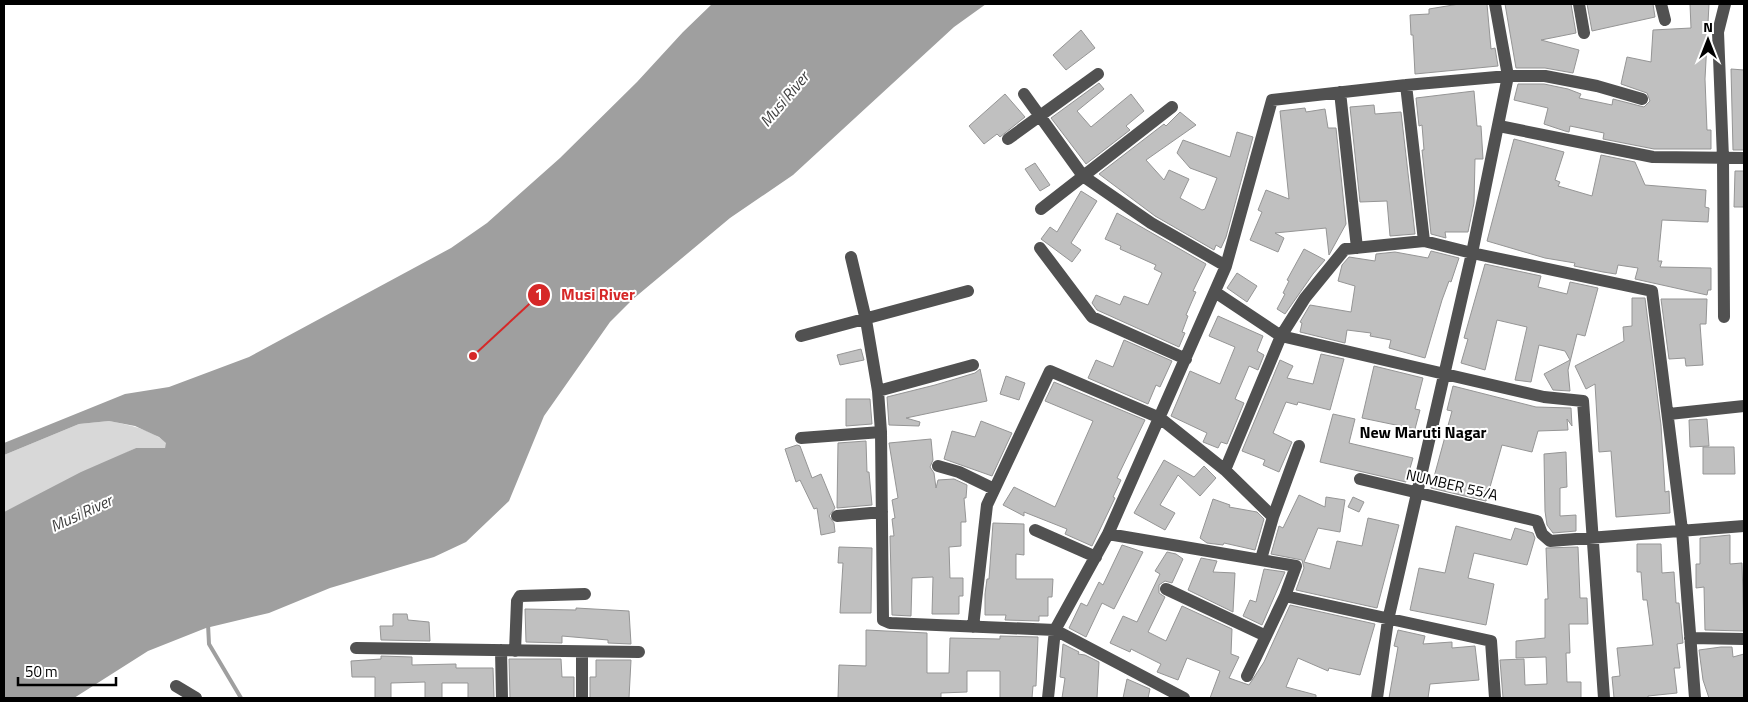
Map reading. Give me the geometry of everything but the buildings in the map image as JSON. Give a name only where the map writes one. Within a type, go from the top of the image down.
[{"type":"street","points":[[1377,698],[1388,620],[1472,253],[1508,76],[1496,4]]},
{"type":"street","points":[[1579,4],[1584,33]]},
{"type":"street","points":[[1662,4],[1665,20]]},
{"type":"street","points":[[1724,317],[1723,158],[1718,32],[1725,4]]},
{"type":"street","points":[[1008,139],[1098,74]]},
{"type":"street","points":[[1048,698],[1055,630],[1108,534],[1226,266],[1272,100],[1508,76],[1545,76],[1597,86],[1642,99]]},
{"type":"street","points":[[1406,85],[1424,241]]},
{"type":"street","points":[[1340,92],[1357,248]]},
{"type":"street","points":[[1024,94],[1082,176],[1151,223],[1226,266]]},
{"type":"street","points":[[1041,209],[1172,107]]},
{"type":"street","points":[[1499,126],[1653,157],[1744,158]]},
{"type":"street","points":[[1225,470],[1282,336],[1305,298],[1346,250],[1424,241],[1472,253],[1652,290],[1682,530],[1696,698]]},
{"type":"street","points":[[1040,248],[1092,316],[1186,359]]},
{"type":"street","points":[[851,257],[866,320],[878,391],[881,432],[883,620],[890,623],[1055,630],[1184,698]]},
{"type":"street","points":[[801,336],[968,291]]},
{"type":"street","points":[[1215,292],[1282,336],[1544,396],[1583,401],[1591,538],[1604,698]]},
{"type":"street","points":[[878,391],[973,364]]},
{"type":"street","points":[[973,627],[987,505],[1050,371],[1160,418],[1225,470],[1273,517]]},
{"type":"street","points":[[1669,414],[1744,406]]},
{"type":"street","points":[[800,438],[881,432]]},
{"type":"street","points":[[1261,558],[1273,517],[1299,446]]},
{"type":"street","points":[[938,466],[959,472],[994,489]]},
{"type":"street","name":"NUMBER 55/A","points":[[1360,479],[1536,521],[1542,534],[1550,541],[1591,538]]},
{"type":"street","points":[[837,516],[882,512]]},
{"type":"street","points":[[1591,538],[1744,526]]},
{"type":"street","points":[[1035,530],[1096,557]]},
{"type":"street","points":[[1108,534],[1261,558],[1296,566],[1286,596],[1247,676]]},
{"type":"street","points":[[1166,590],[1266,636]]},
{"type":"street","points":[[515,651],[517,601],[520,596],[585,594]]},
{"type":"street","points":[[1286,596],[1388,620],[1491,641],[1495,698]]},
{"type":"street","points":[[1690,638],[1744,639]]},
{"type":"street","points":[[356,648],[639,652]]},
{"type":"street","points":[[502,650],[502,698]]},
{"type":"street","points":[[582,652],[582,698]]},
{"type":"street","points":[[176,686],[196,698]]},
{"type":"shaded area","points":[[109,421],[132,426],[154,434],[167,443],[165,448],[136,448],[4,512],[4,455],[79,424]]},
{"type":"water","points":[[712,4],[986,4],[954,27],[793,175],[730,218],[633,299],[610,322],[544,416],[509,501],[466,542],[434,557],[330,588],[269,613],[206,628],[148,651],[74,698],[4,698],[4,512],[81,472],[136,448],[165,448],[166,443],[159,437],[135,426],[109,421],[79,424],[4,455],[4,443],[125,394],[169,387],[249,357],[451,248],[487,223],[560,158]]},
{"type":"waterway","points":[[208,624],[209,644],[241,698]]},
{"type":"place","name":"Musi River","points":[[473,356]]},
{"type":"district","name":"New Maruti Nagar","points":[[1423,432]]}]
